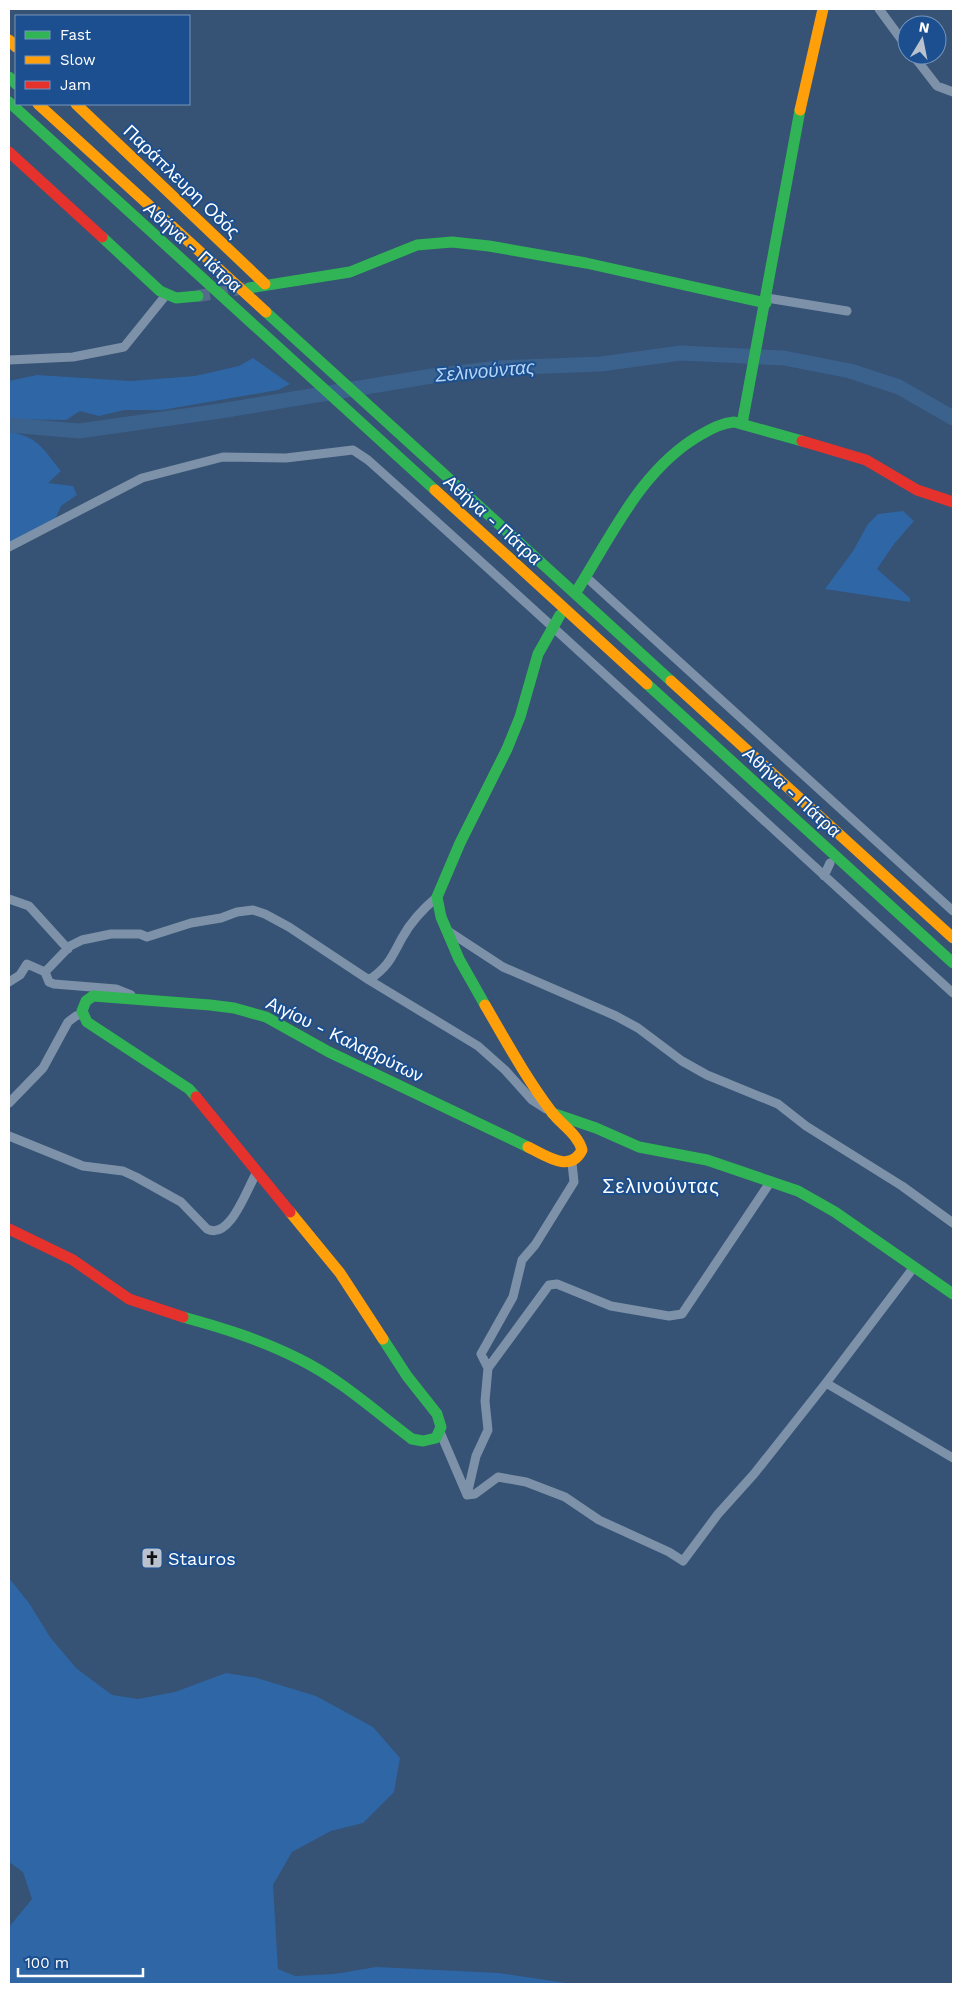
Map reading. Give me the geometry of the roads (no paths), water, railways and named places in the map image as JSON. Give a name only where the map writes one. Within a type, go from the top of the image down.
[{"type":"main road","points":[[742,424],[767,301],[794,132],[823,9]]},
{"type":"main road","name":"Αθήνα - Πάτρα","points":[[9,102],[953,963]]},
{"type":"main road","name":"Αθήνα - Πάτρα","points":[[39,105],[953,938]]},
{"type":"main road","name":"Παράπλευρη Οδός","points":[[77,105],[265,284]]},
{"type":"main road","points":[[9,152],[166,295],[176,298],[198,296]]},
{"type":"main road","points":[[249,288],[365,269],[399,251],[418,244],[462,242],[550,256],[767,301]]},
{"type":"main road","points":[[578,589],[647,480],[681,446],[722,423],[742,424],[859,457],[917,490],[953,502]]},
{"type":"main road","points":[[560,615],[538,654],[520,717],[507,749],[452,859],[437,897],[441,917],[459,959],[525,1072],[552,1113],[580,1142],[582,1150],[577,1161],[572,1163]]},
{"type":"main road","name":"Αιγίου - Καλαβρύτων","points":[[82,1014],[84,1003],[93,996],[234,1008],[266,1017],[329,1052],[563,1163],[572,1163]]},
{"type":"main road","points":[[9,1229],[73,1260],[129,1299],[154,1309],[234,1331],[300,1359],[342,1386],[412,1439],[430,1441],[440,1432],[437,1414],[407,1376],[351,1288],[189,1090],[87,1022],[82,1014]]},
{"type":"main road","points":[[552,1113],[596,1128],[638,1146],[707,1160],[802,1193],[828,1207],[953,1294]]},
{"type":"street","points":[[880,9],[897,33]]},
{"type":"street","points":[[920,65],[937,86],[953,92]]},
{"type":"street","points":[[9,360],[73,357],[124,347],[166,295]]},
{"type":"street","points":[[767,301],[847,311]]},
{"type":"street","points":[[9,547],[142,478],[224,457],[286,458],[353,450],[368,460],[553,626],[696,760],[953,993]]},
{"type":"street","points":[[585,576],[953,911]]},
{"type":"street","points":[[842,831],[849,816]]},
{"type":"street","points":[[824,876],[830,863]]},
{"type":"street","points":[[369,980],[380,972],[393,957],[409,928],[427,905],[437,897]]},
{"type":"street","points":[[9,899],[29,906],[68,949]]},
{"type":"street","points":[[45,972],[74,943],[91,937],[126,934],[147,936],[191,923],[253,910],[289,927],[369,980],[478,1046],[505,1070],[532,1100],[552,1113]]},
{"type":"street","points":[[446,930],[503,967],[532,982],[575,997],[630,1024],[682,1061],[707,1075],[778,1104],[806,1126],[902,1186],[953,1223]]},
{"type":"street","points":[[9,982],[20,975],[27,964],[45,972],[49,982],[54,984],[116,989],[142,1000]]},
{"type":"street","points":[[9,1103],[43,1068],[68,1022],[82,1014]]},
{"type":"street","points":[[9,1136],[83,1166],[123,1171],[136,1176],[181,1202],[212,1231],[220,1231],[229,1224],[257,1172]]},
{"type":"street","points":[[467,1495],[476,1456],[488,1430],[485,1401],[488,1368],[481,1354],[513,1298],[522,1260],[535,1245],[574,1182],[572,1163]]},
{"type":"street","points":[[488,1368],[552,1284],[612,1306],[669,1316],[682,1314],[771,1181]]},
{"type":"street","points":[[467,1495],[476,1494],[498,1477],[526,1482],[575,1502],[599,1520],[669,1552],[683,1561],[718,1514],[754,1474],[826,1383],[914,1267]]},
{"type":"street","points":[[826,1383],[953,1458]]},
{"type":"street","points":[[440,1432],[467,1495]]},
{"type":"waterway","name":"Σελινούντας","points":[[9,425],[79,431],[220,411],[432,376],[498,368],[601,364],[681,353],[784,358],[850,371],[899,387],[953,418]]},
{"type":"tunnel","points":[[198,296],[246,288]]},
{"type":"place","name":"Stauros","points":[[152,1558]]},
{"type":"district","name":"Σελινούντας","points":[[661,1186]]}]
